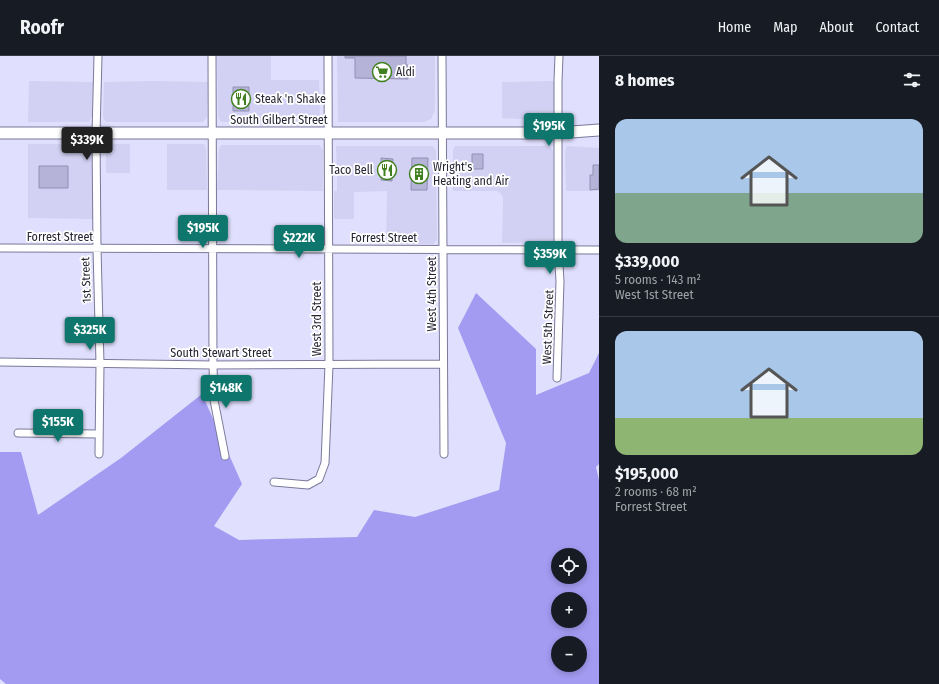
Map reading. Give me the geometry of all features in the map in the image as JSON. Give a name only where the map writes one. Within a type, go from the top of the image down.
[{"type":"main road","name":"South Gilbert Street","points":[[0,133],[558,133],[599,130]]},
{"type":"main road","name":"South Gilbert Street","points":[[558,133],[599,137]]},
{"type":"street","name":"1st Street","points":[[98,56],[96,134],[100,363],[99,454]]},
{"type":"street","points":[[212,56],[214,400],[225,456]]},
{"type":"street","name":"West 3rd Street","points":[[274,482],[308,485],[319,479],[325,463],[329,365],[328,56]]},
{"type":"street","name":"West 4th Street","points":[[442,56],[444,454]]},
{"type":"street","name":"West 5th Street","points":[[557,378],[560,281],[558,249],[559,56]]},
{"type":"street","name":"Forrest Street","points":[[0,248],[599,250]]},
{"type":"street","name":"South Stewart Street","points":[[0,362],[329,365],[443,364]]},
{"type":"street","points":[[18,433],[99,434]]},
{"type":"shaded area","points":[[217,56],[271,56],[271,80],[319,80],[320,120],[318,123],[221,122],[218,117]]},
{"type":"shaded area","points":[[337,56],[435,56],[435,110],[431,119],[424,122],[338,122]]},
{"type":"shaded area","points":[[29,81],[93,82],[92,116],[89,122],[28,122]]},
{"type":"shaded area","points":[[554,81],[554,114],[551,121],[502,118],[502,82]]},
{"type":"shaded area","points":[[104,82],[208,82],[207,117],[203,122],[106,122],[103,117]]},
{"type":"shaded area","points":[[28,144],[89,144],[93,151],[93,219],[28,218]]},
{"type":"shaded area","points":[[106,144],[130,144],[130,173],[106,173]]},
{"type":"shaded area","points":[[167,144],[204,144],[206,149],[207,190],[167,190]]},
{"type":"shaded area","points":[[221,145],[319,145],[323,150],[323,191],[217,190],[219,149]]},
{"type":"shaded area","points":[[336,146],[433,146],[436,151],[437,240],[433,244],[386,244],[387,191],[354,192],[354,219],[334,219],[334,191],[337,191]]},
{"type":"shaded area","points":[[455,146],[550,146],[553,151],[553,242],[502,243],[503,197],[500,193],[497,191],[453,191],[453,150]]},
{"type":"shaded area","points":[[567,146],[599,148],[599,191],[566,191],[565,152]]},
{"type":"shaded area","points":[[476,293],[536,349],[536,395],[589,373],[599,353],[599,464],[596,467],[599,480],[599,684],[6,684],[0,679],[0,452],[21,452],[38,515],[121,458],[202,394],[242,484],[214,526],[239,540],[357,537],[374,510],[415,517],[499,490],[506,443],[458,328]]},
{"type":"building","name":"Aldi","points":[[345,56],[406,56],[406,65],[408,65],[408,79],[355,78],[355,58],[345,58]]},
{"type":"building","name":"Steak 'n Shake","points":[[233,87],[249,87],[249,111],[233,111]]},
{"type":"building","points":[[472,154],[483,154],[483,169],[472,169]]},
{"type":"building","name":"Taco Bell","points":[[381,158],[393,159],[392,181],[381,180]]},
{"type":"building","name":"Wright's Heating and Air","points":[[412,158],[428,158],[427,190],[411,190]]},
{"type":"building","points":[[593,165],[599,165],[599,189],[590,190],[590,175],[593,175]]},
{"type":"building","points":[[39,166],[68,166],[68,188],[39,188]]},
{"type":"place","name":"Aldi","points":[[382,72]]},
{"type":"place","name":"Steak 'n Shake","points":[[241,99]]},
{"type":"place","name":"Taco Bell","points":[[387,170]]},
{"type":"place","name":"Wright's Heating and Air","points":[[419,174]]}]
